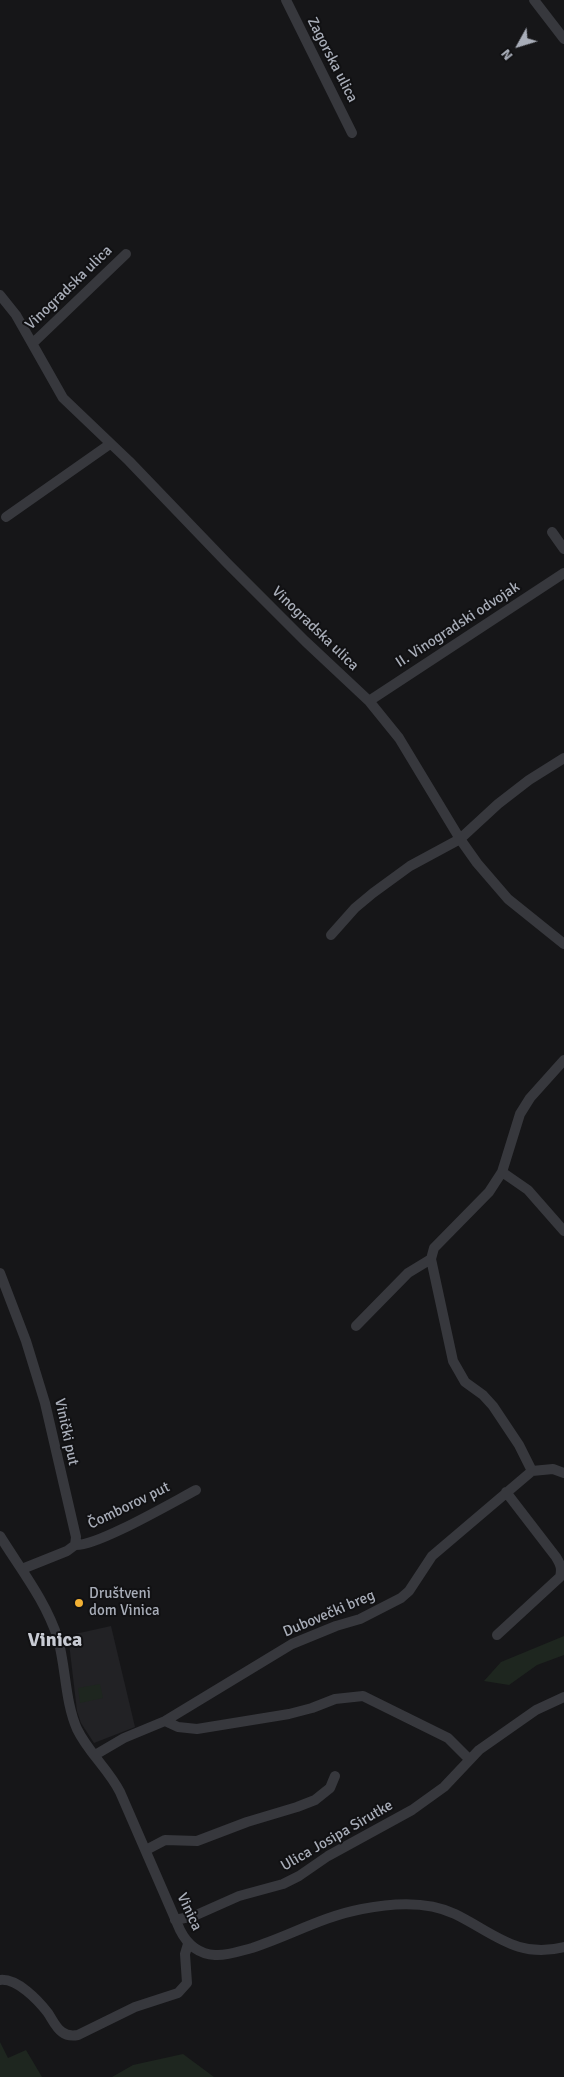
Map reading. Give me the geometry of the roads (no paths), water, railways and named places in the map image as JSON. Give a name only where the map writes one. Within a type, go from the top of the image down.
[{"type":"street","name":"Zagorska ulica","points":[[286,0],[352,133]]},
{"type":"street","points":[[534,0],[564,39]]},
{"type":"street","name":"Vinogradska ulica","points":[[33,343],[126,254]]},
{"type":"street","name":"Vinogradska ulica","points":[[0,295],[16,315],[63,398],[226,563],[369,701],[399,738],[460,839],[477,863],[508,899],[564,944]]},
{"type":"street","points":[[6,517],[110,444]]},
{"type":"street","points":[[552,532],[564,550]]},
{"type":"street","name":"II. Vinogradski odvojak","points":[[369,701],[564,573]]},
{"type":"street","points":[[331,935],[355,908],[403,871],[460,839],[498,804],[529,780],[564,758]]},
{"type":"street","points":[[564,1060],[530,1098],[520,1114],[502,1172],[489,1192],[434,1248],[431,1259],[453,1360],[465,1382],[483,1395],[493,1406],[519,1445],[532,1471],[553,1469],[564,1473]]},
{"type":"street","points":[[502,1172],[528,1190],[564,1231]]},
{"type":"street","points":[[356,1326],[408,1273],[431,1259]]},
{"type":"street","name":"Vinički put","points":[[0,1273],[26,1342],[45,1403],[76,1537],[75,1545]]},
{"type":"street","name":"Dubovečki breg","points":[[95,1755],[124,1738],[165,1721],[292,1644],[336,1626],[360,1619],[402,1598],[409,1591],[432,1556],[532,1471]]},
{"type":"street","name":"Čomborov put","points":[[75,1545],[86,1544],[124,1528],[196,1490]]},
{"type":"street","points":[[497,1635],[560,1577],[561,1571],[561,1565],[556,1557],[506,1492]]},
{"type":"street","name":"Vinica","points":[[1,1542],[22,1569],[43,1604],[54,1630],[64,1667],[74,1719],[83,1739],[113,1778],[175,1920],[188,1944],[205,1953],[224,1955],[281,1939],[321,1922],[361,1909],[387,1905],[418,1905],[438,1908],[455,1914],[504,1943],[516,1947],[537,1950],[564,1947]]},
{"type":"street","points":[[22,1569],[67,1552],[75,1545]]},
{"type":"street","points":[[165,1721],[178,1728],[197,1729],[289,1714],[335,1699],[363,1696],[448,1738],[469,1759]]},
{"type":"street","name":"Ulica Josipa Sirutke","points":[[175,1920],[194,1916],[240,1896],[283,1884],[299,1876],[328,1856],[412,1810],[444,1787],[478,1750],[536,1710],[564,1697]]},
{"type":"street","points":[[146,1850],[165,1840],[197,1841],[247,1822],[315,1800],[330,1788],[335,1776]]},
{"type":"street","points":[[0,1980],[8,1980],[31,1996],[64,2033],[72,2036],[78,2035],[135,2007],[178,1993],[183,1989],[187,1983],[185,1954],[188,1944]]},
{"type":"place","name":"Društveni dom Vinica","points":[[79,1603]]},
{"type":"district","name":"Vinica","points":[[55,1641]]}]
